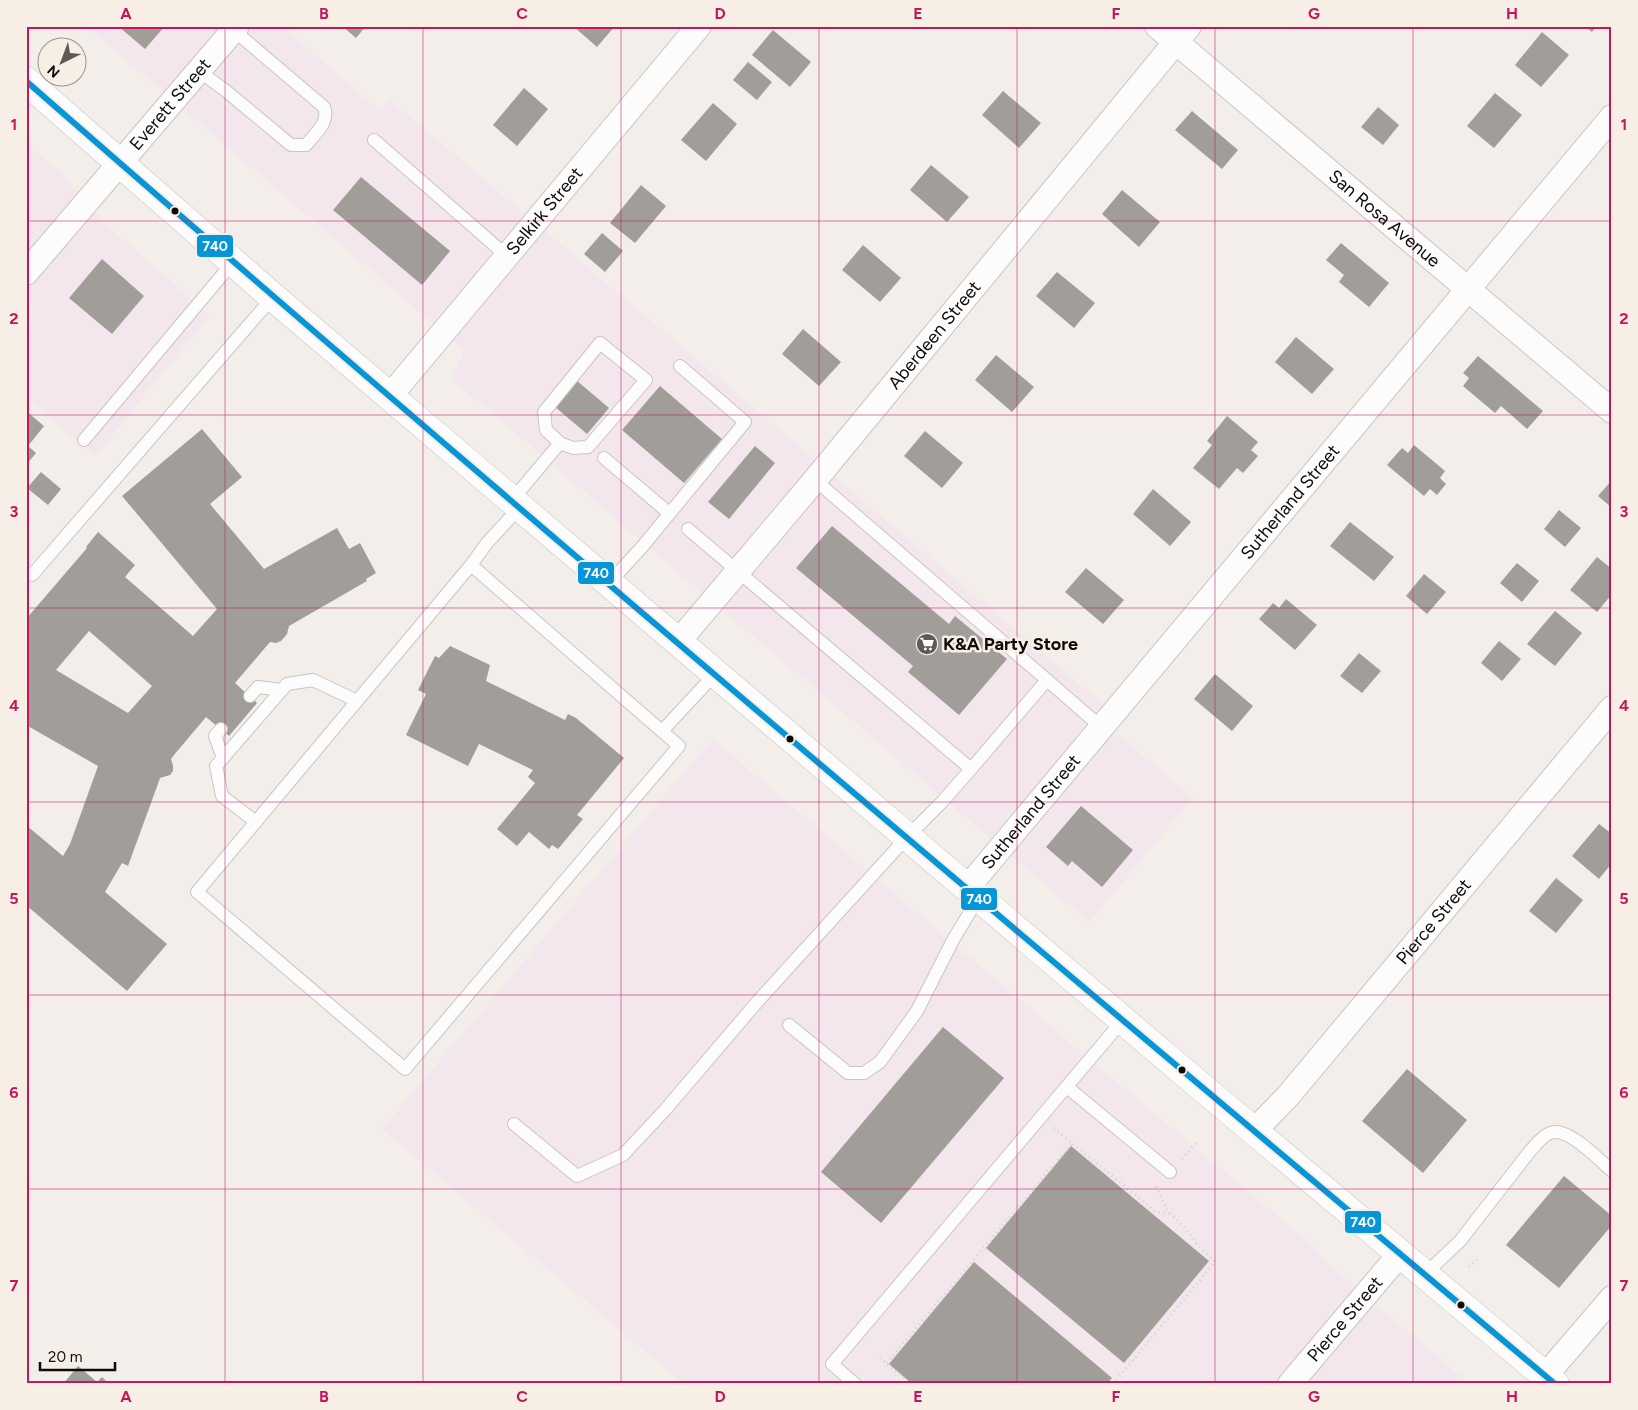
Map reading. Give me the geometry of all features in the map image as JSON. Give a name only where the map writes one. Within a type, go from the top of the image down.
[{"type":"main road","points":[[26,81],[273,297],[1123,1020],[1550,1380]]},
{"type":"street","name":"Selkirk Street","points":[[390,396],[699,26]]},
{"type":"street","name":"San Rosa Avenue","points":[[1157,26],[1182,34],[1467,290],[1612,412]]},
{"type":"street","name":"Everett Street","points":[[26,273],[199,71],[233,28]]},
{"type":"street","name":"Aberdeen Street","points":[[678,642],[815,480],[1182,34]]},
{"type":"street","name":"Sutherland Street","points":[[974,892],[1101,727],[1612,117]]},
{"type":"street","name":"Pierce Street","points":[[1254,1131],[1288,1096],[1612,708]]},
{"type":"street","name":"Pierce Street","points":[[1290,1384],[1400,1254]]},
{"type":"street","points":[[1550,1380],[1612,1298]]},
{"type":"lane","points":[[199,71],[291,145],[306,145],[324,122],[326,114],[324,107],[233,28]]},
{"type":"lane","points":[[374,140],[507,256]]},
{"type":"lane","points":[[84,440],[234,261]]},
{"type":"lane","points":[[32,575],[273,297]]},
{"type":"lane","points":[[600,343],[646,380],[588,447],[573,448],[560,443],[546,430],[544,412],[600,343]]},
{"type":"lane","points":[[610,582],[642,547],[745,422],[680,366]]},
{"type":"lane","points":[[471,565],[679,746],[404,1069],[197,892],[471,565],[560,443]]},
{"type":"lane","points":[[604,458],[669,513]]},
{"type":"lane","points":[[815,480],[1101,727]]},
{"type":"lane","points":[[688,529],[970,769]]},
{"type":"lane","points":[[662,731],[716,673]]},
{"type":"lane","points":[[256,822],[222,796],[216,766],[287,684],[313,680],[357,702]]},
{"type":"lane","points":[[514,1124],[577,1176],[623,1155],[665,1110],[758,1001],[908,836],[942,802],[1047,680]]},
{"type":"lane","points":[[250,696],[258,687],[281,690]]},
{"type":"lane","points":[[221,729],[215,736],[223,758]]},
{"type":"lane","points":[[789,1025],[848,1073],[864,1073],[880,1062],[918,1011],[974,892]]},
{"type":"lane","points":[[855,1384],[832,1364],[1123,1020]]},
{"type":"lane","points":[[1067,1087],[1170,1172]]},
{"type":"lane","points":[[1425,1274],[1460,1241],[1540,1140],[1551,1133],[1562,1132],[1572,1138],[1612,1171]]},
{"type":"path","points":[[1041,1117],[1156,1212],[1170,1214]]},
{"type":"path","points":[[1113,1384],[1215,1262],[1166,1209],[1157,1187],[1197,1142]]},
{"type":"path","points":[[887,1363],[1072,1143]]},
{"type":"path","points":[[1469,1267],[1480,1258]]},
{"type":"path","points":[[880,1358],[911,1384]]},
{"type":"shaded area","points":[[87,26],[282,26],[380,111],[390,100],[1122,720],[1114,731],[1193,798],[1089,922],[452,379],[464,350]]},
{"type":"shaded area","points":[[26,145],[57,169],[105,224],[210,315],[95,456],[26,397]]},
{"type":"shaded area","points":[[713,739],[1103,1071],[1305,1239],[1329,1265],[1470,1384],[684,1384],[382,1129]]},
{"type":"building","points":[[118,26],[165,26],[145,49]]},
{"type":"building","points":[[342,26],[366,26],[356,38]]},
{"type":"building","points":[[573,26],[615,26],[597,47]]},
{"type":"building","points":[[1585,26],[1597,26],[1592,32]]},
{"type":"building","points":[[773,30],[811,62],[790,87],[752,55]]},
{"type":"building","points":[[1542,32],[1569,55],[1541,87],[1515,65]]},
{"type":"building","points":[[748,62],[772,82],[757,100],[733,80]]},
{"type":"building","points":[[524,88],[548,109],[517,146],[493,125]]},
{"type":"building","points":[[1003,91],[1041,123],[1019,148],[982,115]]},
{"type":"building","points":[[1495,93],[1522,115],[1494,148],[1467,126]]},
{"type":"building","points":[[713,103],[737,124],[706,161],[681,140]]},
{"type":"building","points":[[1378,107],[1399,125],[1383,145],[1361,127]]},
{"type":"building","points":[[1192,111],[1238,150],[1222,169],[1175,130]]},
{"type":"building","points":[[931,165],[969,197],[947,222],[910,190]]},
{"type":"building","points":[[361,177],[450,251],[422,285],[333,210]]},
{"type":"building","points":[[641,185],[666,206],[635,243],[610,223]]},
{"type":"building","points":[[1122,190],[1160,222],[1139,247],[1102,214]]},
{"type":"building","points":[[602,233],[623,251],[605,272],[584,254]]},
{"type":"building","points":[[1341,243],[1389,283],[1369,307],[1339,282],[1344,275],[1326,260]]},
{"type":"building","points":[[863,245],[901,278],[880,302],[842,270]]},
{"type":"building","points":[[102,259],[144,296],[112,334],[69,298]]},
{"type":"building","points":[[1057,272],[1095,303],[1074,328],[1036,296]]},
{"type":"building","points":[[803,329],[841,362],[819,386],[782,354]]},
{"type":"building","points":[[1296,337],[1334,369],[1312,394],[1275,362]]},
{"type":"building","points":[[996,355],[1034,387],[1012,412],[975,380]]},
{"type":"building","points":[[1478,356],[1543,411],[1527,429],[1501,406],[1495,413],[1463,386],[1469,378],[1463,373]]},
{"type":"building","points":[[576,380],[609,408],[587,434],[554,406]]},
{"type":"building","points":[[660,386],[722,439],[684,483],[622,430]]},
{"type":"building","points":[[26,411],[44,426],[28,446],[36,453],[26,465]]},
{"type":"building","points":[[1227,416],[1258,442],[1251,450],[1258,456],[1243,473],[1237,468],[1219,489],[1193,468],[1212,445],[1207,441]]},
{"type":"building","points":[[202,429],[242,477],[210,504],[264,569],[337,528],[349,549],[360,543],[376,573],[366,579],[367,581],[289,626],[287,634],[281,641],[276,643],[270,642],[235,683],[257,703],[229,736],[206,717],[171,759],[173,771],[170,775],[160,778],[128,866],[122,863],[105,892],[167,944],[127,991],[26,905],[26,825],[63,856],[70,844],[98,766],[26,725],[26,619],[87,548],[98,532],[135,565],[125,577],[193,636],[217,609],[122,496]],"holes":[[[89,631],[152,686],[128,713],[56,670]]]},
{"type":"building","points":[[925,431],[963,463],[942,488],[904,456]]},
{"type":"building","points":[[1414,445],[1445,471],[1440,478],[1446,484],[1437,495],[1430,489],[1424,496],[1387,465],[1402,448],[1408,453]]},
{"type":"building","points":[[755,446],[775,463],[729,519],[708,502]]},
{"type":"building","points":[[41,472],[61,489],[48,505],[27,488]]},
{"type":"building","points":[[1612,480],[1612,508],[1598,496]]},
{"type":"building","points":[[1153,489],[1191,522],[1170,546],[1133,514]]},
{"type":"building","points":[[1559,510],[1581,528],[1565,547],[1544,529]]},
{"type":"building","points":[[1350,522],[1394,557],[1374,581],[1330,546]]},
{"type":"building","points":[[832,526],[949,624],[955,616],[1007,659],[959,715],[908,672],[913,666],[796,568]]},
{"type":"building","points":[[1597,557],[1612,569],[1612,594],[1597,612],[1570,590]]},
{"type":"building","points":[[1517,563],[1539,581],[1522,602],[1500,583]]},
{"type":"building","points":[[1086,568],[1124,600],[1103,624],[1065,592]]},
{"type":"building","points":[[1424,574],[1446,592],[1427,614],[1406,596]]},
{"type":"building","points":[[1286,599],[1317,625],[1295,650],[1259,619],[1273,603],[1279,608]]},
{"type":"building","points":[[1555,611],[1582,633],[1555,666],[1527,644]]},
{"type":"building","points":[[1499,641],[1521,659],[1502,681],[1481,663]]},
{"type":"building","points":[[450,646],[490,665],[486,681],[565,720],[568,714],[576,718],[624,758],[577,815],[583,819],[558,849],[552,845],[549,849],[529,832],[517,846],[497,829],[535,783],[528,777],[533,770],[479,744],[468,766],[406,735],[426,694],[418,690],[435,656],[439,658]]},
{"type":"building","points":[[1359,653],[1381,671],[1362,693],[1340,676]]},
{"type":"building","points":[[1215,674],[1253,706],[1232,731],[1194,699]]},
{"type":"building","points":[[1081,806],[1133,850],[1102,887],[1072,861],[1068,866],[1046,847]]},
{"type":"building","points":[[1599,824],[1612,834],[1612,863],[1599,879],[1572,856]]},
{"type":"building","points":[[1556,878],[1583,900],[1556,933],[1529,911]]},
{"type":"building","points":[[943,1027],[1004,1078],[881,1223],[821,1172]]},
{"type":"building","points":[[1407,1069],[1467,1120],[1423,1173],[1362,1121]]},
{"type":"building","points":[[1071,1146],[1209,1261],[1124,1363],[986,1248]]},
{"type":"building","points":[[1564,1176],[1612,1216],[1612,1225],[1559,1288],[1506,1245]]},
{"type":"building","points":[[974,1262],[1112,1378],[1107,1384],[912,1384],[889,1364]]},
{"type":"building","points":[[78,1366],[97,1382],[102,1377],[109,1384],[63,1384]]},
{"type":"transit line","name":"740","points":[[26,81],[596,573],[979,899],[1555,1384]]},
{"type":"place","name":"K&A Party Store","points":[[927,644]]}]
